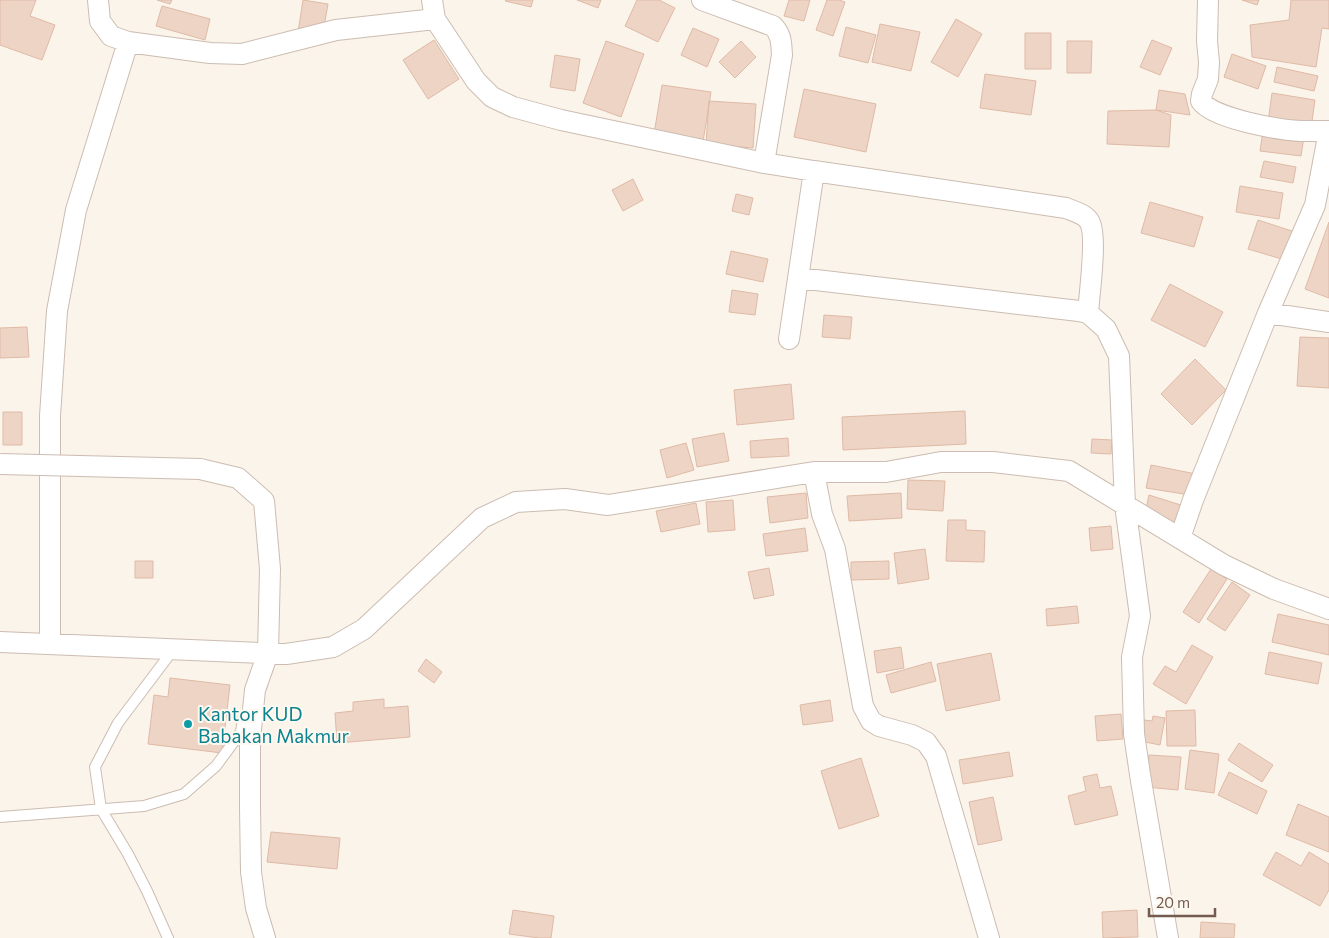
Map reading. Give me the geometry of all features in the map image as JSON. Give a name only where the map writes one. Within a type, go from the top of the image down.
[{"type":"street","points":[[98,0],[100,21],[111,36],[128,42],[210,53],[242,54],[336,30],[433,10],[476,81],[492,97],[513,107],[561,120],[764,164],[1066,208],[1079,213],[1089,220],[1093,233],[1088,313]]},
{"type":"street","points":[[702,0],[773,26],[779,31],[782,55],[764,164]]},
{"type":"street","points":[[1180,538],[1193,500],[1268,314],[1316,205],[1329,131],[1301,131],[1264,126],[1235,119],[1204,106],[1201,101],[1208,79],[1209,62],[1207,41],[1208,0]]},
{"type":"street","points":[[50,644],[50,416],[58,311],[76,210],[128,42]]},
{"type":"street","points":[[789,339],[814,171]]},
{"type":"street","points":[[799,278],[1088,313],[1106,329],[1119,356],[1125,505],[1140,616],[1132,657],[1134,734],[1168,938]]},
{"type":"street","points":[[1268,314],[1329,322]]},
{"type":"street","points":[[0,642],[268,655],[333,647],[364,629],[482,518],[516,502],[565,499],[608,505],[814,472],[886,472],[941,462],[993,462],[1069,471],[1224,565],[1274,589],[1329,609]]},
{"type":"street","points":[[0,464],[200,469],[238,478],[264,501],[270,569],[268,655],[255,690],[250,748],[251,872],[256,908],[266,938]]},
{"type":"street","points":[[814,472],[822,514],[835,549],[863,706],[871,721],[879,726],[912,735],[926,742],[936,756],[989,938]]},
{"type":"lane","points":[[168,938],[132,861],[102,809],[95,767],[118,723],[172,650]]},
{"type":"lane","points":[[0,817],[144,806],[184,794],[216,766],[241,732],[245,702],[252,681],[268,655]]},
{"type":"building","points":[[0,0],[36,0],[30,16],[55,25],[42,60],[0,45]]},
{"type":"building","points":[[157,0],[172,0],[170,4]]},
{"type":"building","points":[[303,0],[328,4],[324,27],[298,32]]},
{"type":"building","points":[[506,0],[533,0],[531,7]]},
{"type":"building","points":[[577,0],[601,0],[598,8]]},
{"type":"building","points":[[637,0],[659,0],[675,8],[658,42],[625,26]]},
{"type":"building","points":[[789,0],[810,0],[804,21],[784,16]]},
{"type":"building","points":[[827,0],[845,2],[833,36],[816,30]]},
{"type":"building","points":[[1242,0],[1259,0],[1257,5]]},
{"type":"building","points":[[1291,0],[1329,0],[1329,29],[1322,28],[1316,67],[1252,57],[1250,25],[1289,20]]},
{"type":"building","points":[[162,6],[210,19],[205,40],[156,26]]},
{"type":"building","points":[[956,19],[982,34],[958,77],[931,62]]},
{"type":"building","points":[[880,24],[920,32],[911,71],[872,62]]},
{"type":"building","points":[[846,27],[876,35],[868,63],[839,56]]},
{"type":"building","points":[[693,28],[719,39],[707,67],[681,55]]},
{"type":"building","points":[[1025,33],[1051,33],[1051,69],[1025,69]]},
{"type":"building","points":[[434,40],[459,79],[428,99],[403,60]]},
{"type":"building","points":[[1152,40],[1172,48],[1160,75],[1140,67]]},
{"type":"building","points":[[606,41],[644,54],[621,117],[583,103]]},
{"type":"building","points":[[741,41],[756,57],[735,78],[719,62]]},
{"type":"building","points":[[1067,41],[1092,41],[1091,73],[1067,73]]},
{"type":"building","points":[[1232,54],[1266,66],[1258,89],[1224,77]]},
{"type":"building","points":[[555,55],[580,59],[575,91],[550,87]]},
{"type":"building","points":[[1277,67],[1318,76],[1314,91],[1274,82]]},
{"type":"building","points":[[985,74],[1036,81],[1031,115],[980,108]]},
{"type":"building","points":[[662,85],[711,92],[703,142],[654,134]]},
{"type":"building","points":[[804,89],[876,104],[866,152],[794,137]]},
{"type":"building","points":[[1159,90],[1185,94],[1190,115],[1156,110]]},
{"type":"building","points":[[1272,93],[1315,100],[1311,128],[1268,122]]},
{"type":"building","points":[[709,101],[756,104],[753,148],[706,144]]},
{"type":"building","points":[[1156,110],[1171,115],[1169,147],[1107,144],[1108,111]]},
{"type":"building","points":[[1263,131],[1304,136],[1301,156],[1260,151]]},
{"type":"building","points":[[1264,161],[1296,167],[1293,183],[1260,177]]},
{"type":"building","points":[[633,179],[643,200],[623,211],[612,190]]},
{"type":"building","points":[[1240,186],[1283,193],[1279,219],[1236,212]]},
{"type":"building","points":[[736,194],[753,198],[749,215],[732,211]]},
{"type":"building","points":[[1150,202],[1203,217],[1194,247],[1141,233]]},
{"type":"building","points":[[1258,220],[1295,232],[1285,260],[1248,249]]},
{"type":"building","points":[[1329,222],[1329,298],[1305,289]]},
{"type":"building","points":[[731,251],[768,259],[763,282],[726,274]]},
{"type":"building","points":[[1170,284],[1223,312],[1205,347],[1151,320]]},
{"type":"building","points":[[732,290],[758,294],[755,315],[729,312]]},
{"type":"building","points":[[824,315],[852,317],[850,339],[822,337]]},
{"type":"building","points":[[27,327],[29,357],[0,358],[0,328]]},
{"type":"building","points":[[1300,337],[1329,338],[1329,388],[1297,386]]},
{"type":"building","points":[[1195,359],[1226,390],[1192,425],[1161,394]]},
{"type":"building","points":[[791,384],[794,419],[737,425],[734,390]]},
{"type":"building","points":[[965,411],[966,444],[843,450],[842,417]]},
{"type":"building","points":[[3,412],[22,412],[22,445],[3,445]]},
{"type":"building","points":[[724,433],[729,461],[697,467],[692,439]]},
{"type":"building","points":[[788,438],[789,456],[751,458],[750,441]]},
{"type":"building","points":[[1092,439],[1112,440],[1111,454],[1091,453]]},
{"type":"building","points":[[686,443],[694,470],[667,478],[660,450]]},
{"type":"building","points":[[1151,465],[1196,474],[1190,495],[1146,488]]},
{"type":"building","points":[[908,480],[945,481],[943,511],[907,509]]},
{"type":"building","points":[[806,493],[808,518],[770,523],[767,497]]},
{"type":"building","points":[[901,493],[902,518],[849,521],[847,496]]},
{"type":"building","points":[[1149,495],[1184,506],[1180,527],[1146,509]]},
{"type":"building","points":[[733,500],[735,530],[708,532],[706,502]]},
{"type":"building","points":[[696,503],[700,524],[661,532],[656,511]]},
{"type":"building","points":[[948,520],[966,520],[966,530],[985,531],[984,562],[946,561]]},
{"type":"building","points":[[1111,526],[1113,549],[1091,551],[1089,528]]},
{"type":"building","points":[[805,528],[808,551],[766,556],[763,534]]},
{"type":"building","points":[[925,549],[929,579],[898,584],[894,553]]},
{"type":"building","points":[[135,561],[153,561],[153,578],[135,578]]},
{"type":"building","points":[[889,561],[889,579],[851,580],[851,562]]},
{"type":"building","points":[[769,568],[774,595],[754,599],[748,572]]},
{"type":"building","points":[[1211,569],[1227,579],[1199,623],[1183,612]]},
{"type":"building","points":[[1232,582],[1250,595],[1225,631],[1207,619]]},
{"type":"building","points":[[1077,606],[1079,623],[1047,626],[1046,609]]},
{"type":"building","points":[[1278,614],[1329,625],[1329,655],[1272,642]]},
{"type":"building","points":[[1192,645],[1213,657],[1186,704],[1153,684],[1165,666],[1176,672]]},
{"type":"building","points":[[901,647],[904,668],[877,673],[874,651]]},
{"type":"building","points":[[1269,652],[1322,663],[1318,684],[1265,674]]},
{"type":"building","points":[[991,653],[1000,700],[946,711],[937,664]]},
{"type":"building","points":[[426,659],[442,672],[434,683],[418,671]]},
{"type":"building","points":[[931,662],[936,681],[891,693],[886,675]]},
{"type":"building","name":"Kantor KUD Babakan Makmur","points":[[170,678],[230,685],[222,753],[148,744],[154,695],[168,697]]},
{"type":"building","points":[[384,699],[384,708],[408,706],[410,737],[337,743],[335,713],[353,711],[353,702]]},
{"type":"building","points":[[830,700],[833,721],[803,725],[800,705]]},
{"type":"building","points":[[1195,710],[1196,746],[1167,746],[1166,711]]},
{"type":"building","points":[[1121,714],[1123,739],[1097,741],[1095,716]]},
{"type":"building","points":[[1153,716],[1165,718],[1160,745],[1140,741],[1144,720],[1152,721]]},
{"type":"building","points":[[1239,743],[1273,765],[1262,782],[1228,760]]},
{"type":"building","points":[[1190,750],[1219,754],[1214,793],[1185,789]]},
{"type":"building","points":[[1009,752],[1013,776],[963,784],[959,760]]},
{"type":"building","points":[[1149,755],[1181,757],[1178,790],[1146,787]]},
{"type":"building","points":[[861,758],[879,816],[839,829],[821,771]]},
{"type":"building","points":[[1229,772],[1267,791],[1257,814],[1218,795]]},
{"type":"building","points":[[1097,774],[1100,788],[1111,786],[1118,815],[1075,825],[1068,796],[1086,791],[1083,777]]},
{"type":"building","points":[[993,797],[1002,840],[978,845],[969,802]]},
{"type":"building","points":[[1298,804],[1329,817],[1329,852],[1286,835]]},
{"type":"building","points":[[271,832],[340,838],[337,869],[267,862]]},
{"type":"building","points":[[1276,852],[1301,866],[1309,852],[1329,864],[1329,890],[1320,906],[1263,875]]},
{"type":"building","points":[[513,910],[554,916],[551,938],[509,934]]},
{"type":"building","points":[[1137,910],[1138,937],[1103,938],[1102,912]]},
{"type":"building","points":[[1201,922],[1235,924],[1234,938],[1200,938]]},
{"type":"place","name":"Kantor KUD Babakan Makmur","points":[[188,724]]}]
